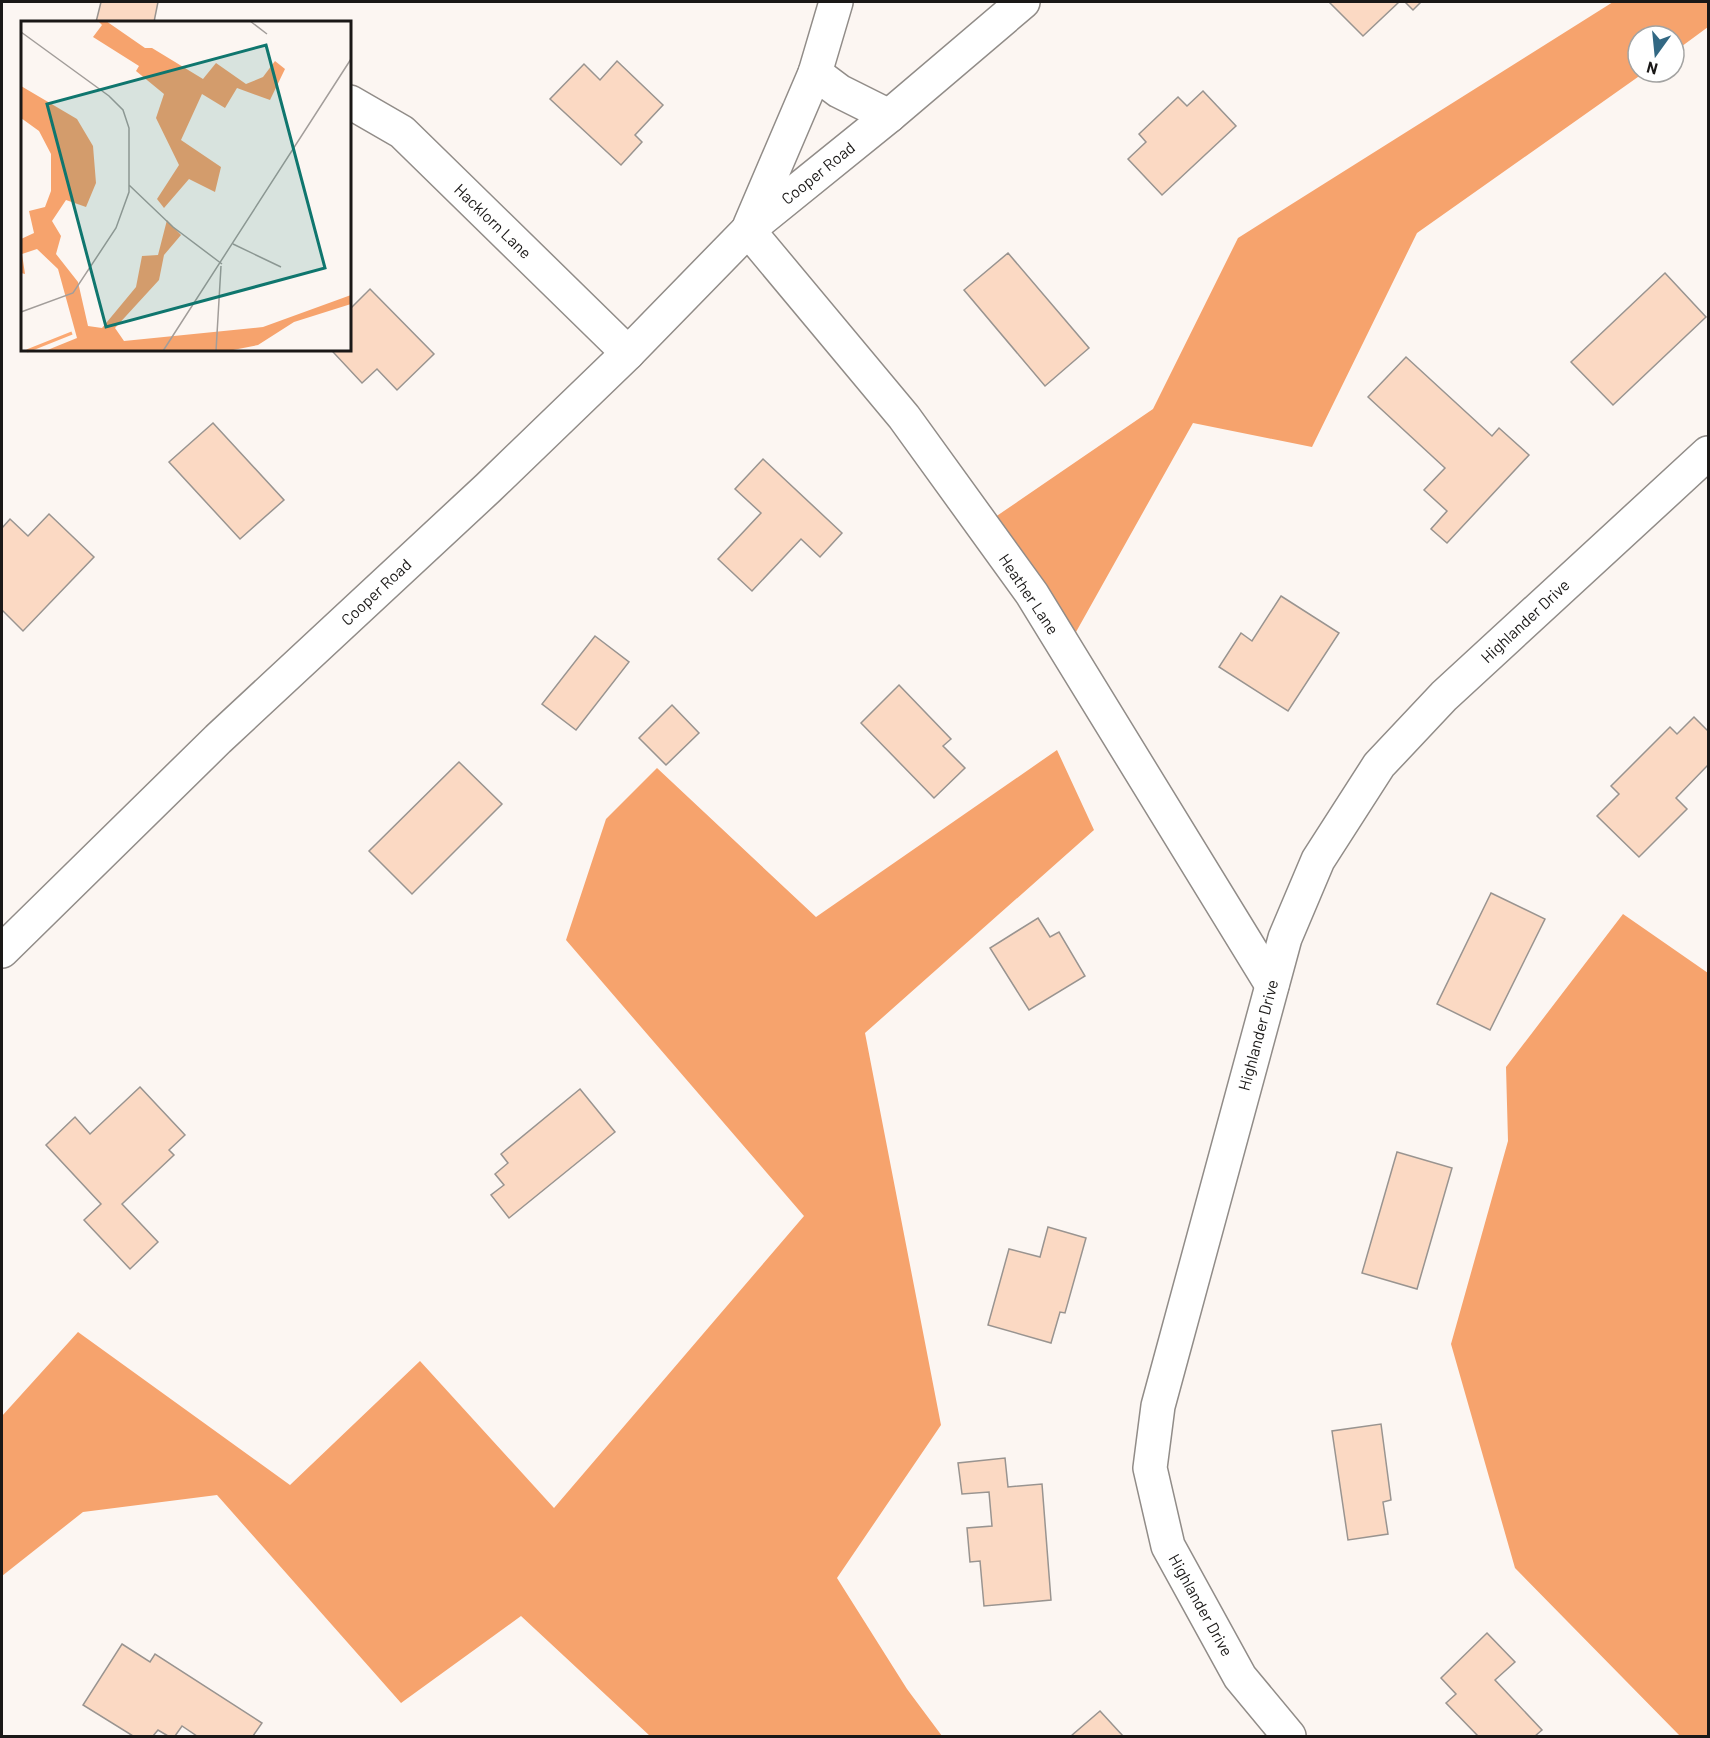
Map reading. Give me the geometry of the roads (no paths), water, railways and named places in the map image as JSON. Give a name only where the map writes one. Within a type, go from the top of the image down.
[{"type":"street","name":"Cooper Road","points":[[748,230],[815,73],[836,2]]},
{"type":"street","name":"Cooper Road","points":[[2,951],[218,739],[488,488],[628,353],[748,230],[889,116],[1023,2]]},
{"type":"street","points":[[815,73],[839,91],[889,116]]},
{"type":"street","name":"Hacklorn Lane","points":[[351,103],[402,132],[628,353]]},
{"type":"street","name":"Heather Lane","points":[[748,230],[904,417],[1032,594],[1272,985]]},
{"type":"street","name":"Highlander Drive","points":[[1289,1737],[1240,1677],[1168,1546],[1150,1468],[1158,1406],[1285,938],[1318,860],[1379,765],[1444,696],[1708,453]]}]
